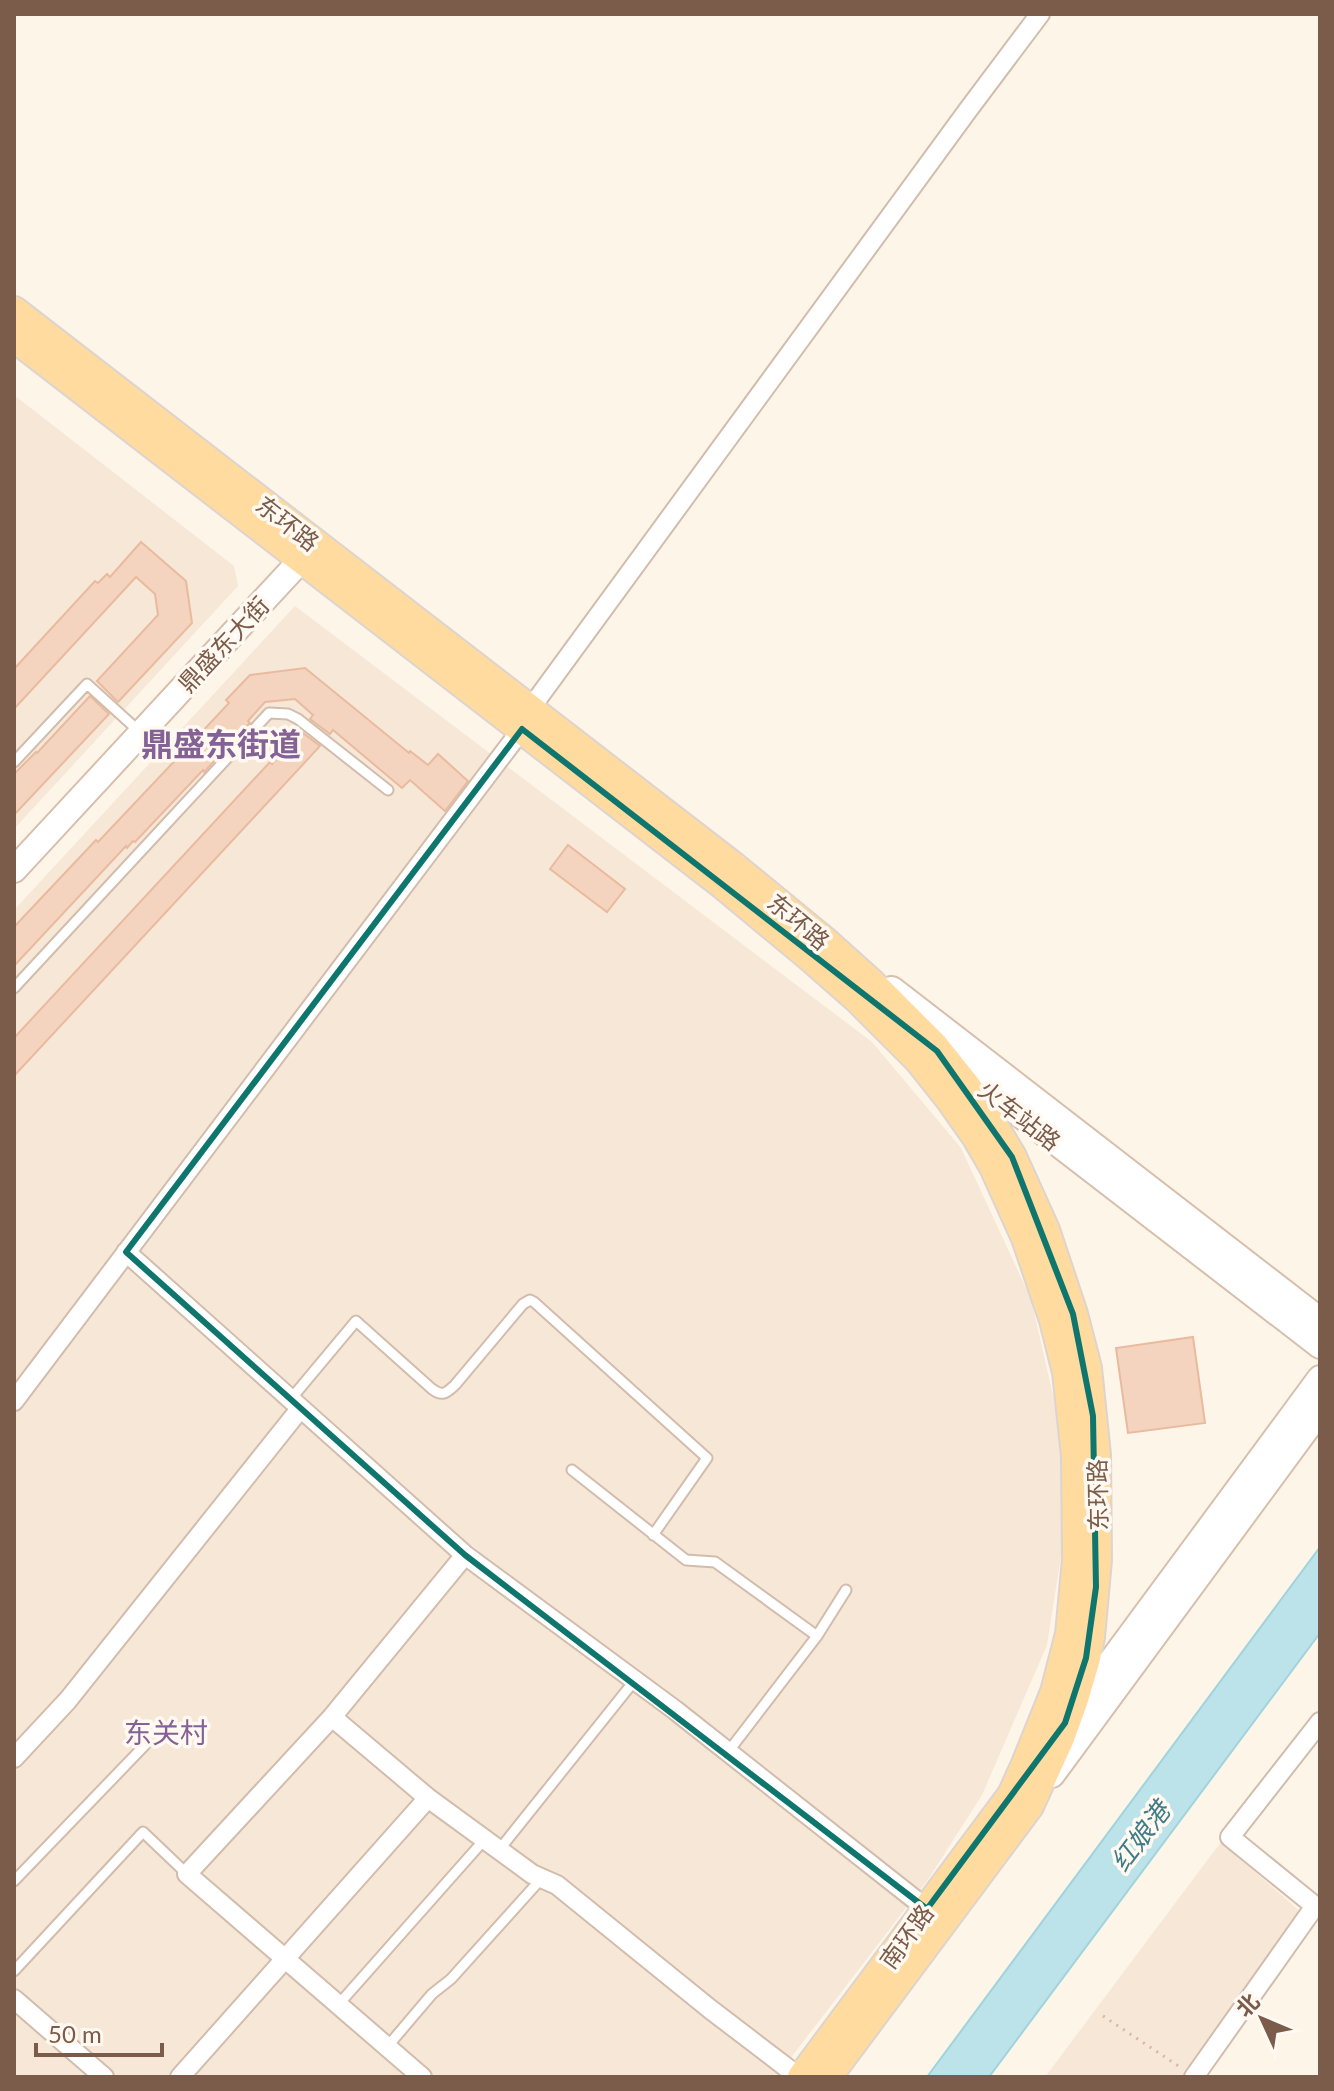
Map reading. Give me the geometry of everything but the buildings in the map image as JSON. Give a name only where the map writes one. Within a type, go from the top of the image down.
[{"type":"main road","name":"东环路","points":[[14,311],[526,719],[727,875],[823,940],[872,984],[937,1051],[975,1099],[1012,1157],[1045,1230],[1087,1368],[1096,1455],[1096,1587],[1086,1658],[1065,1723],[1020,1801]]},
{"type":"main road","name":"东环路","points":[[14,337],[302,559],[526,719]]},
{"type":"main road","name":"鼎盛东大街","points":[[14,870],[302,559]]},
{"type":"main road","name":"东环路","points":[[727,875],[919,1060],[950,1099],[994,1167],[1026,1238],[1054,1320],[1067,1372],[1075,1443],[1078,1505],[1075,1586],[1062,1673],[1020,1801]]},
{"type":"main road","name":"火车站路","points":[[727,875],[1320,1320]]},
{"type":"main road","name":"火车站路","points":[[937,1051],[1320,1346]]},
{"type":"main road","points":[[1065,1723],[1320,1378]]},
{"type":"main road","points":[[1020,1801],[1320,1411]]},
{"type":"main road","name":"南环路","points":[[801,2077],[927,1909],[1020,1801]]},
{"type":"main road","name":"南环路","points":[[827,2077],[1020,1801]]},
{"type":"street","points":[[14,1401],[526,719],[958,122],[1040,14]]},
{"type":"street","points":[[126,1252],[465,1555],[635,1680],[927,1909]]},
{"type":"street","points":[[14,1758],[68,1700],[295,1404]]},
{"type":"street","points":[[422,2077],[187,1874],[332,1717],[465,1555]]},
{"type":"street","points":[[332,1717],[428,1798],[532,1874],[557,1885],[710,2009],[801,2077]]},
{"type":"street","points":[[1194,2077],[1315,1906],[1230,1837],[1320,1722]]},
{"type":"street","points":[[180,2077],[428,1798]]},
{"type":"street","points":[[14,1999],[104,2077]]},
{"type":"lane","points":[[14,762],[87,684],[141,733]]},
{"type":"lane","points":[[14,988],[269,713],[288,714],[298,719],[388,790]]},
{"type":"lane","points":[[295,1404],[356,1321],[442,1395],[455,1385],[523,1304],[530,1300],[707,1458],[653,1535]]},
{"type":"lane","points":[[572,1470],[686,1560],[715,1562],[817,1636]]},
{"type":"lane","points":[[728,1752],[817,1636],[846,1590]]},
{"type":"lane","points":[[338,2005],[492,1845],[635,1680]]},
{"type":"lane","points":[[14,1881],[145,1745]]},
{"type":"lane","points":[[14,1971],[143,1832],[187,1874]]},
{"type":"lane","points":[[387,2047],[432,1994],[451,1979],[541,1878]]},
{"type":"path","points":[[1103,2016],[1194,2077]]},
{"type":"highlighted area","points":[[522,729],[937,1051],[1012,1157],[1073,1314],[1093,1416],[1096,1587],[1086,1658],[1065,1723],[927,1909],[465,1555],[126,1252]]},
{"type":"shaded area","points":[[14,395],[234,566],[238,586],[14,829]]},
{"type":"shaded area","points":[[295,606],[872,1042],[961,1148],[1031,1299],[1055,1404],[1068,1512],[1047,1645],[982,1795],[929,1878],[776,2077],[14,2077],[14,910]]},
{"type":"shaded area","points":[[1221,1842],[1303,1914],[1190,2077],[1045,2077]]},
{"type":"water","name":"红娘港","points":[[1320,1547],[1320,1633],[989,2077],[927,2077]]},
{"type":"district","name":"鼎盛东街道","points":[[221,743]]},
{"type":"district","name":"东关村","points":[[166,1732]]}]
